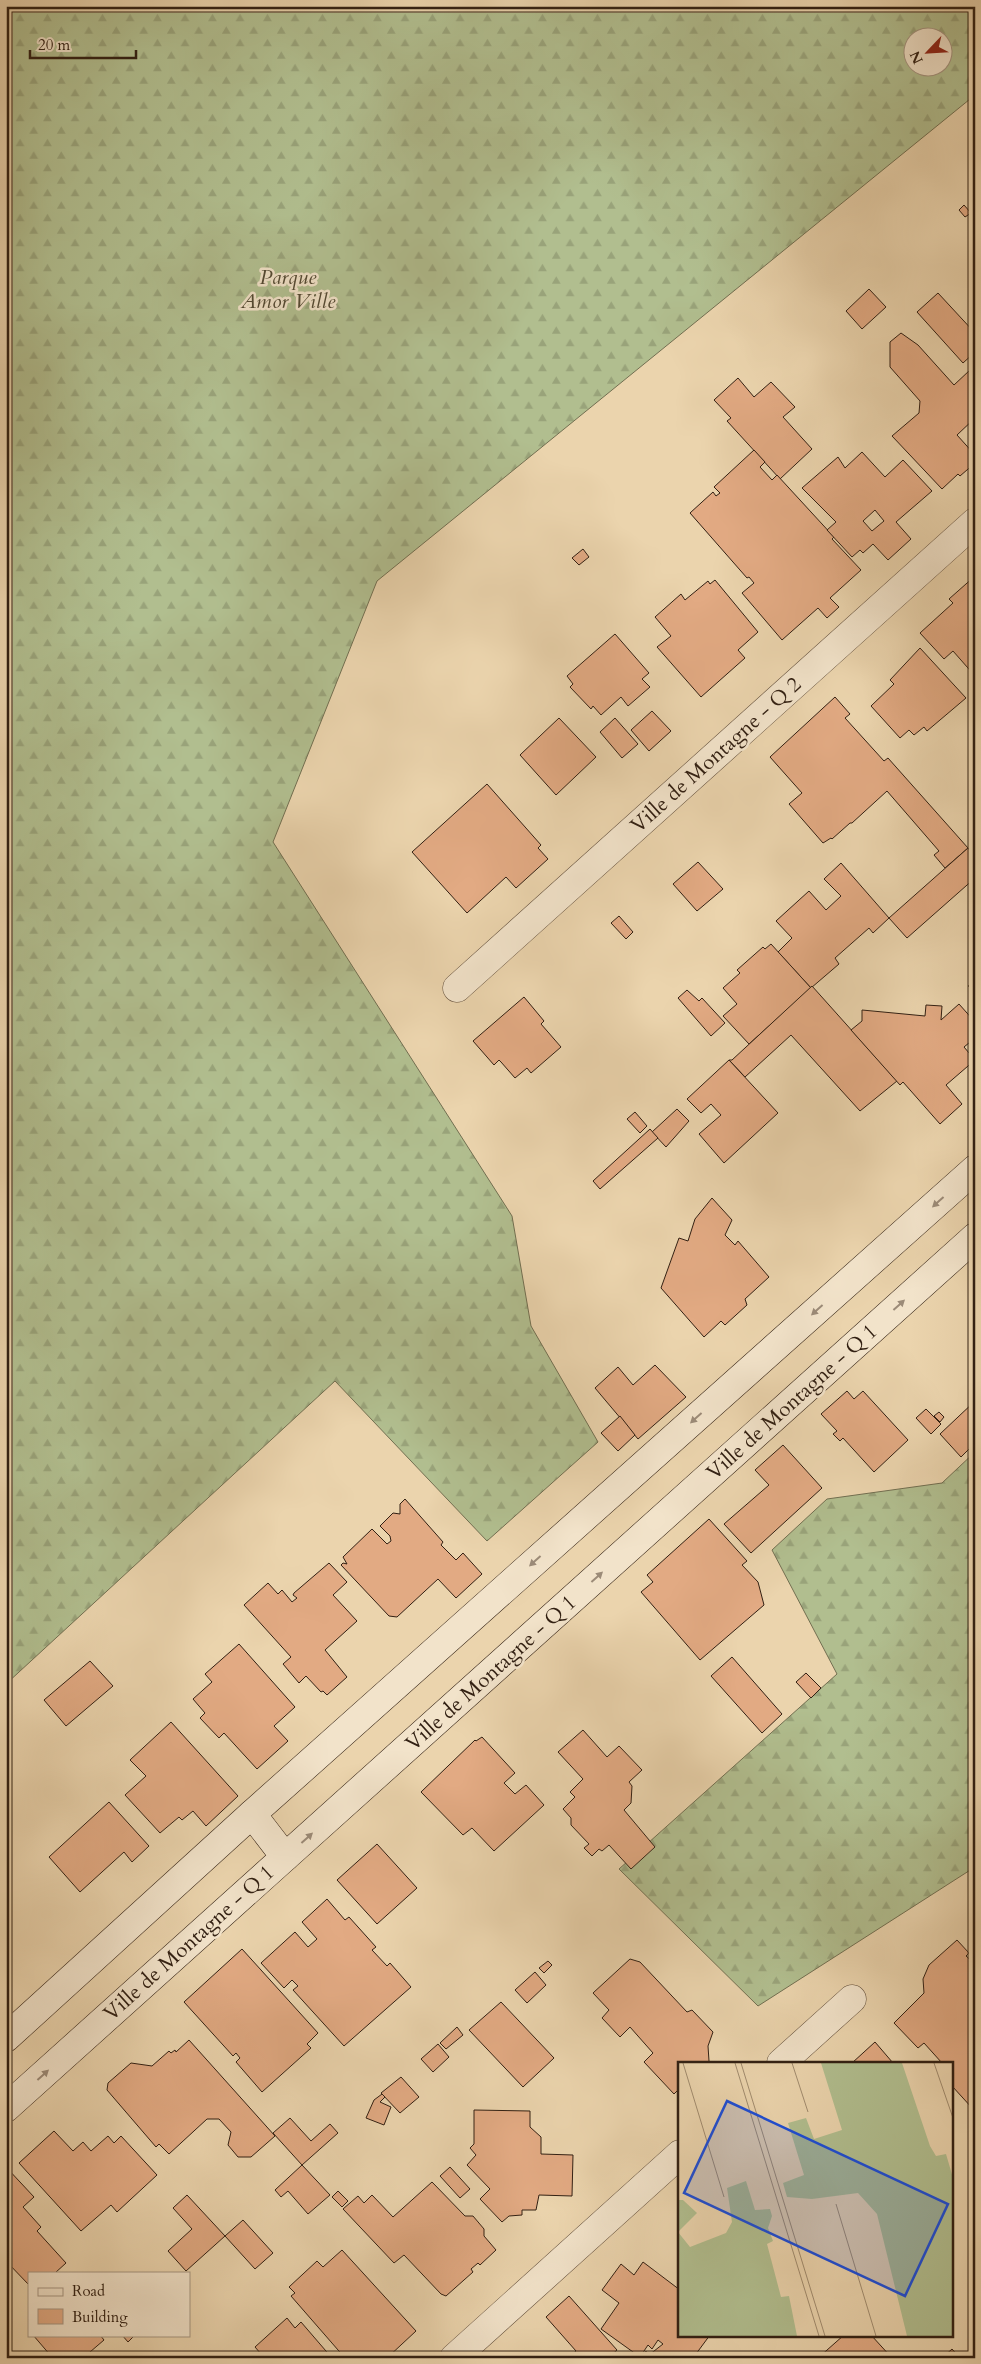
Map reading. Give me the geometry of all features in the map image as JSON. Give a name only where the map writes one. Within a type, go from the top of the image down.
[{"type":"street","name":"Ville de Montagne - Q 2","points":[[457,988],[975,522]]},
{"type":"street","points":[[6,2038],[252,1814],[975,1169]]},
{"type":"street","name":"Ville de Montagne - Q 1","points":[[6,2108],[975,1237]]},
{"type":"street","points":[[252,1814],[285,1857]]},
{"type":"street","points":[[782,2062],[852,1998]]},
{"type":"street","points":[[454,2358],[678,2156]]},
{"type":"green space","name":"Parque Amor Ville","points":[[6,6],[975,6],[975,95],[377,581],[273,842],[512,1216],[531,1326],[598,1442],[487,1541],[335,1381],[6,1684]]},
{"type":"green space","points":[[975,1452],[975,1867],[758,2006],[619,1869],[837,1674],[772,1550],[827,1499],[942,1483]]},
{"type":"building","points":[[964,205],[971,213],[965,217],[959,210]]},
{"type":"building","points":[[869,289],[886,307],[862,329],[846,311]]},
{"type":"building","points":[[938,293],[975,333],[975,352],[963,363],[917,312]]},
{"type":"building","points":[[901,333],[918,345],[954,385],[970,370],[975,376],[975,418],[957,435],[975,455],[975,463],[960,476],[958,474],[942,489],[892,436],[919,413],[920,401],[890,367],[890,342]]},
{"type":"building","points":[[738,378],[754,397],[771,382],[795,407],[783,417],[812,449],[780,479],[727,421],[731,418],[714,400]]},
{"type":"building","points":[[754,450],[765,462],[760,467],[772,480],[777,475],[834,537],[832,539],[861,570],[830,598],[839,607],[827,618],[818,608],[782,640],[742,593],[754,583],[749,577],[747,578],[690,513],[713,492],[716,496],[720,493],[714,487]]},
{"type":"building","points":[[862,452],[885,477],[903,460],[932,491],[896,522],[911,539],[888,560],[873,544],[863,553],[860,550],[852,557],[827,530],[836,522],[802,488],[838,457],[845,468]],"holes":[[[875,510],[884,521],[872,531],[863,521]]]},
{"type":"building","points":[[583,549],[589,557],[579,565],[572,558]]},
{"type":"building","points":[[975,576],[975,676],[953,651],[944,659],[920,633],[953,603],[949,599]]},
{"type":"building","points":[[715,580],[758,632],[738,650],[745,658],[701,697],[657,647],[671,636],[655,617],[681,594],[685,600],[708,581],[710,584]]},
{"type":"building","points":[[615,634],[649,673],[642,679],[650,687],[628,706],[621,697],[601,715],[593,706],[591,709],[570,687],[573,684],[567,676]]},
{"type":"building","points":[[920,648],[966,698],[927,731],[924,727],[914,735],[909,730],[900,738],[871,706],[894,684],[890,680]]},
{"type":"building","points":[[835,697],[850,714],[845,718],[884,761],[888,758],[968,848],[945,868],[934,855],[939,851],[887,791],[852,823],[832,839],[823,843],[789,804],[802,793],[770,757]]},
{"type":"building","points":[[652,711],[671,731],[649,751],[631,730]]},
{"type":"building","points":[[559,718],[596,757],[556,795],[520,755]]},
{"type":"building","points":[[615,718],[638,744],[622,758],[600,732]]},
{"type":"building","points":[[487,784],[541,845],[538,848],[548,859],[516,888],[506,877],[467,913],[412,852]]},
{"type":"building","points":[[968,848],[975,857],[975,878],[907,938],[889,918]]},
{"type":"building","points":[[698,862],[723,889],[697,911],[673,884]]},
{"type":"building","points":[[841,863],[889,918],[873,933],[869,928],[835,958],[839,964],[811,988],[778,952],[792,938],[776,921],[809,891],[826,910],[841,896],[824,879]]},
{"type":"building","points":[[619,916],[633,932],[626,939],[611,923]]},
{"type":"building","points":[[771,944],[811,988],[749,1044],[723,1016],[737,1004],[723,988],[740,973],[737,970],[763,947],[765,949]]},
{"type":"building","points":[[975,979],[975,993],[968,986]]},
{"type":"building","points":[[812,986],[897,1081],[860,1111],[791,1035],[745,1077],[729,1060],[732,1060]]},
{"type":"building","points":[[687,990],[699,1001],[702,998],[725,1023],[711,1036],[678,998]]},
{"type":"building","points":[[524,997],[544,1021],[541,1024],[561,1047],[531,1073],[527,1068],[515,1078],[499,1060],[494,1065],[473,1041]]},
{"type":"building","points":[[959,1004],[975,1022],[975,1038],[964,1047],[975,1060],[946,1085],[962,1104],[940,1124],[903,1082],[900,1085],[851,1030],[862,1021],[862,1010],[925,1016],[926,1005],[942,1006],[941,1020]]},
{"type":"building","points":[[729,1060],[778,1113],[724,1163],[699,1134],[721,1115],[711,1104],[701,1113],[687,1099]]},
{"type":"building","points":[[677,1109],[689,1121],[666,1147],[652,1132]]},
{"type":"building","points":[[635,1112],[647,1126],[640,1133],[627,1119]]},
{"type":"building","points":[[650,1129],[658,1138],[600,1189],[593,1181]]},
{"type":"building","points":[[712,1198],[732,1220],[725,1235],[735,1245],[738,1241],[769,1277],[745,1299],[747,1305],[725,1325],[721,1321],[704,1337],[661,1288],[679,1238],[688,1241],[695,1219]]},
{"type":"building","points":[[655,1365],[686,1397],[638,1439],[595,1388],[618,1367],[633,1385]]},
{"type":"building","points":[[847,1391],[854,1399],[863,1391],[908,1440],[874,1472],[843,1438],[840,1441],[833,1434],[837,1431],[821,1414]]},
{"type":"building","points":[[975,1401],[975,1443],[961,1457],[940,1434]]},
{"type":"building","points":[[926,1409],[941,1424],[931,1434],[916,1418]]},
{"type":"building","points":[[939,1412],[944,1417],[940,1422],[934,1416]]},
{"type":"building","points":[[620,1416],[635,1435],[618,1451],[601,1433]]},
{"type":"building","points":[[783,1445],[822,1488],[751,1553],[724,1524],[769,1485],[755,1470]]},
{"type":"building","points":[[405,1499],[443,1542],[441,1545],[456,1560],[463,1553],[482,1574],[456,1598],[438,1579],[397,1617],[389,1616],[341,1565],[343,1563],[347,1564],[343,1557],[372,1529],[387,1544],[391,1541],[390,1536],[380,1526],[393,1513],[400,1514],[400,1504]]},
{"type":"building","points":[[709,1519],[747,1561],[742,1565],[758,1582],[764,1605],[700,1660],[641,1592],[653,1582],[647,1575]]},
{"type":"building","points":[[329,1563],[347,1582],[333,1595],[357,1621],[325,1650],[347,1677],[327,1695],[323,1691],[321,1692],[306,1676],[299,1683],[283,1664],[291,1657],[244,1605],[268,1583],[278,1594],[282,1590],[292,1602],[297,1598],[293,1595],[294,1593]]},
{"type":"building","points":[[239,1644],[295,1707],[274,1726],[288,1741],[257,1769],[224,1733],[219,1738],[200,1718],[205,1713],[193,1699],[212,1682],[205,1674]]},
{"type":"building","points":[[732,1657],[782,1714],[762,1733],[711,1676]]},
{"type":"building","points":[[90,1661],[113,1686],[66,1726],[44,1700]]},
{"type":"building","points":[[806,1673],[821,1688],[811,1698],[796,1682]]},
{"type":"building","points":[[171,1722],[238,1796],[206,1826],[193,1811],[182,1820],[179,1817],[160,1833],[125,1795],[146,1776],[130,1760]]},
{"type":"building","points":[[583,1730],[607,1757],[619,1746],[642,1770],[629,1782],[632,1786],[631,1803],[624,1810],[655,1847],[631,1869],[609,1845],[602,1851],[599,1849],[592,1856],[584,1848],[589,1844],[571,1825],[571,1818],[563,1809],[575,1797],[570,1792],[583,1779],[558,1752]]},
{"type":"building","points":[[482,1737],[515,1773],[504,1783],[515,1794],[526,1785],[544,1805],[494,1851],[472,1828],[463,1835],[421,1792],[475,1740]]},
{"type":"building","points":[[109,1802],[149,1846],[132,1862],[124,1852],[80,1892],[49,1857]]},
{"type":"building","points":[[377,1844],[417,1888],[377,1924],[337,1880]]},
{"type":"building","points":[[327,1899],[345,1920],[349,1917],[376,1947],[372,1950],[387,1966],[390,1963],[411,1987],[344,2046],[293,1990],[298,1986],[292,1980],[284,1988],[261,1963],[295,1932],[308,1947],[317,1939],[302,1922]]},
{"type":"building","points":[[957,1940],[969,1953],[966,1956],[975,1964],[973,2109],[954,2088],[954,2062],[941,2062],[924,2043],[918,2048],[894,2023],[924,1993],[923,1979],[929,1965]]},
{"type":"building","points":[[242,1949],[318,2033],[307,2044],[311,2048],[262,2092],[236,2062],[240,2058],[236,2053],[233,2056],[184,2002]]},
{"type":"building","points":[[630,1959],[640,1962],[687,2012],[692,2010],[713,2032],[708,2046],[709,2061],[678,2062],[678,2090],[674,2094],[644,2062],[653,2053],[630,2027],[620,2037],[602,2018],[609,2010],[593,1993]]},
{"type":"building","points":[[548,1961],[552,1965],[544,1973],[539,1968]]},
{"type":"building","points":[[535,1972],[546,1985],[527,2003],[515,1990]]},
{"type":"building","points":[[501,2002],[554,2058],[523,2087],[469,2030]]},
{"type":"building","points":[[457,2027],[463,2035],[446,2049],[440,2043]]},
{"type":"building","points":[[189,2040],[275,2136],[251,2157],[238,2157],[228,2145],[231,2132],[219,2119],[207,2119],[169,2154],[159,2144],[156,2147],[107,2090],[108,2083],[131,2063],[152,2066],[169,2051],[171,2053],[175,2050],[176,2052]]},
{"type":"building","points":[[875,2042],[892,2062],[853,2062]]},
{"type":"building","points":[[438,2044],[449,2057],[433,2072],[421,2059]]},
{"type":"building","points":[[401,2077],[419,2097],[400,2113],[381,2093]]},
{"type":"building","points":[[382,2094],[385,2097],[380,2102],[391,2107],[384,2125],[366,2118],[374,2100]]},
{"type":"building","points":[[474,2110],[530,2111],[530,2127],[541,2137],[541,2154],[573,2155],[572,2196],[539,2195],[536,2210],[522,2210],[522,2215],[509,2216],[502,2222],[480,2199],[490,2189],[467,2165],[476,2155],[470,2148],[474,2144]]},
{"type":"building","points":[[290,2118],[311,2141],[330,2124],[338,2133],[302,2165],[273,2133]]},
{"type":"building","points":[[54,2131],[73,2151],[83,2142],[91,2151],[108,2136],[114,2143],[121,2136],[157,2175],[117,2212],[111,2205],[81,2231],[19,2163]]},
{"type":"building","points":[[302,2165],[330,2195],[308,2214],[288,2191],[281,2197],[275,2190]]},
{"type":"building","points":[[6,2167],[34,2197],[23,2207],[41,2227],[37,2231],[66,2263],[56,2272],[28,2272],[28,2284],[6,2261]]},
{"type":"building","points":[[450,2167],[470,2189],[460,2198],[440,2176]]},
{"type":"building","points":[[432,2182],[465,2216],[473,2216],[484,2229],[484,2236],[496,2250],[480,2265],[478,2263],[471,2269],[473,2272],[446,2296],[441,2294],[404,2255],[394,2263],[343,2209],[358,2196],[364,2203],[372,2195],[393,2217]]},
{"type":"building","points":[[338,2191],[348,2201],[342,2207],[332,2197]]},
{"type":"building","points":[[187,2195],[225,2236],[186,2271],[168,2251],[192,2229],[173,2208]]},
{"type":"building","points":[[243,2220],[273,2253],[255,2269],[225,2236]]},
{"type":"building","points":[[342,2250],[416,2331],[387,2358],[345,2358],[291,2296],[295,2293],[289,2287],[317,2261],[323,2267]]},
{"type":"building","points":[[643,2262],[678,2288],[678,2336],[709,2336],[693,2358],[679,2356],[679,2358],[639,2358],[601,2329],[619,2303],[602,2290],[621,2264],[634,2275]],"holes":[[[658,2340],[663,2344],[649,2355],[646,2351],[640,2357],[648,2345],[652,2349]]]},
{"type":"building","points":[[569,2296],[617,2350],[608,2358],[568,2358],[576,2351],[546,2317]]},
{"type":"building","points":[[287,2318],[295,2328],[301,2322],[332,2358],[257,2358],[261,2354],[255,2347]]},
{"type":"building","points":[[34,2336],[101,2336],[104,2340],[83,2358],[56,2358],[53,2354],[51,2356]]},
{"type":"building","points":[[123,2336],[134,2336],[128,2342]]},
{"type":"building","points":[[843,2336],[872,2336],[892,2358],[818,2358]]},
{"type":"building","points":[[975,2347],[975,2358],[964,2358]]},
{"type":"building","points":[[952,2349],[960,2358],[942,2358]]}]
